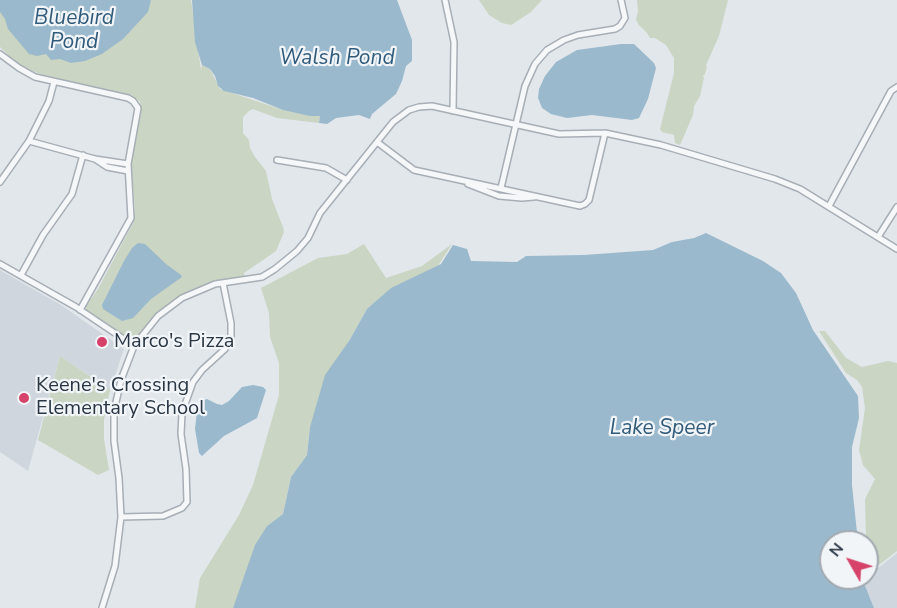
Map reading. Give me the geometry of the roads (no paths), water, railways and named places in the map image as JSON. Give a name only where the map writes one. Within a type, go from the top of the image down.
[{"type":"street","points":[[445,0],[454,42],[453,111]]},
{"type":"street","points":[[501,189],[528,77],[540,57],[568,38],[617,28],[625,18],[621,0]]},
{"type":"street","points":[[0,54],[24,72],[54,82],[128,98],[135,103],[138,114],[131,140],[128,168],[130,222],[80,310]]},
{"type":"street","points":[[0,182],[29,141],[49,101],[54,82]]},
{"type":"street","points":[[829,206],[891,91],[897,87]]},
{"type":"street","points":[[102,608],[115,566],[121,517],[114,417],[119,386],[134,346],[154,320],[172,304],[198,290],[223,283],[258,278],[279,266],[303,245],[318,216],[393,122],[409,111],[428,106],[563,134],[604,133],[666,147],[775,179],[800,189],[897,249]]},
{"type":"street","points":[[377,142],[412,170],[577,206],[585,204],[590,197],[604,133]]},
{"type":"street","points":[[29,141],[95,159],[102,158],[128,168]]},
{"type":"street","points":[[21,275],[40,239],[72,194],[83,155]]},
{"type":"street","points":[[277,160],[326,168],[347,180]]},
{"type":"street","points":[[466,182],[499,196],[536,197]]},
{"type":"street","points":[[878,237],[897,207]]},
{"type":"street","points":[[0,264],[80,310],[134,346]]},
{"type":"street","points":[[121,517],[163,516],[182,508],[187,502],[186,469],[181,435],[182,413],[193,382],[202,370],[225,349],[231,337],[231,322],[223,283]]},
{"type":"water","name":"Bluebird Pond","points":[[0,0],[151,0],[148,12],[123,39],[102,54],[85,61],[71,63],[60,59],[51,60],[46,54],[37,56],[29,54],[8,29],[0,12]]},
{"type":"water","name":"Walsh Pond","points":[[192,0],[397,0],[412,40],[412,61],[406,66],[396,94],[372,114],[370,119],[359,115],[336,118],[327,124],[319,123],[320,116],[283,110],[253,98],[224,91],[218,86],[210,69],[202,65],[195,42]]},
{"type":"water","points":[[634,44],[654,63],[656,68],[648,99],[639,118],[632,120],[592,115],[567,118],[551,114],[542,108],[538,98],[539,89],[545,76],[556,62],[577,50]]},
{"type":"water","name":"Lake Speer","points":[[706,233],[763,261],[781,273],[796,293],[813,330],[858,396],[859,418],[852,447],[852,485],[857,530],[819,530],[819,590],[867,590],[874,608],[233,608],[255,545],[267,526],[283,514],[291,477],[307,455],[310,427],[325,375],[349,341],[367,309],[391,288],[441,264],[453,245],[467,249],[471,261],[517,262],[526,256],[653,250],[672,242]]},
{"type":"water","points":[[138,243],[145,244],[182,277],[151,299],[133,318],[122,321],[103,309],[102,305],[124,261]]},
{"type":"water","points":[[253,385],[266,390],[257,418],[224,436],[202,456],[199,453],[195,429],[197,411],[201,401],[207,399],[222,405],[242,387]]},
{"type":"place","name":"Marco's Pizza","points":[[102,342]]},
{"type":"place","name":"Keene's Crossing Elementary School","points":[[24,398]]}]
